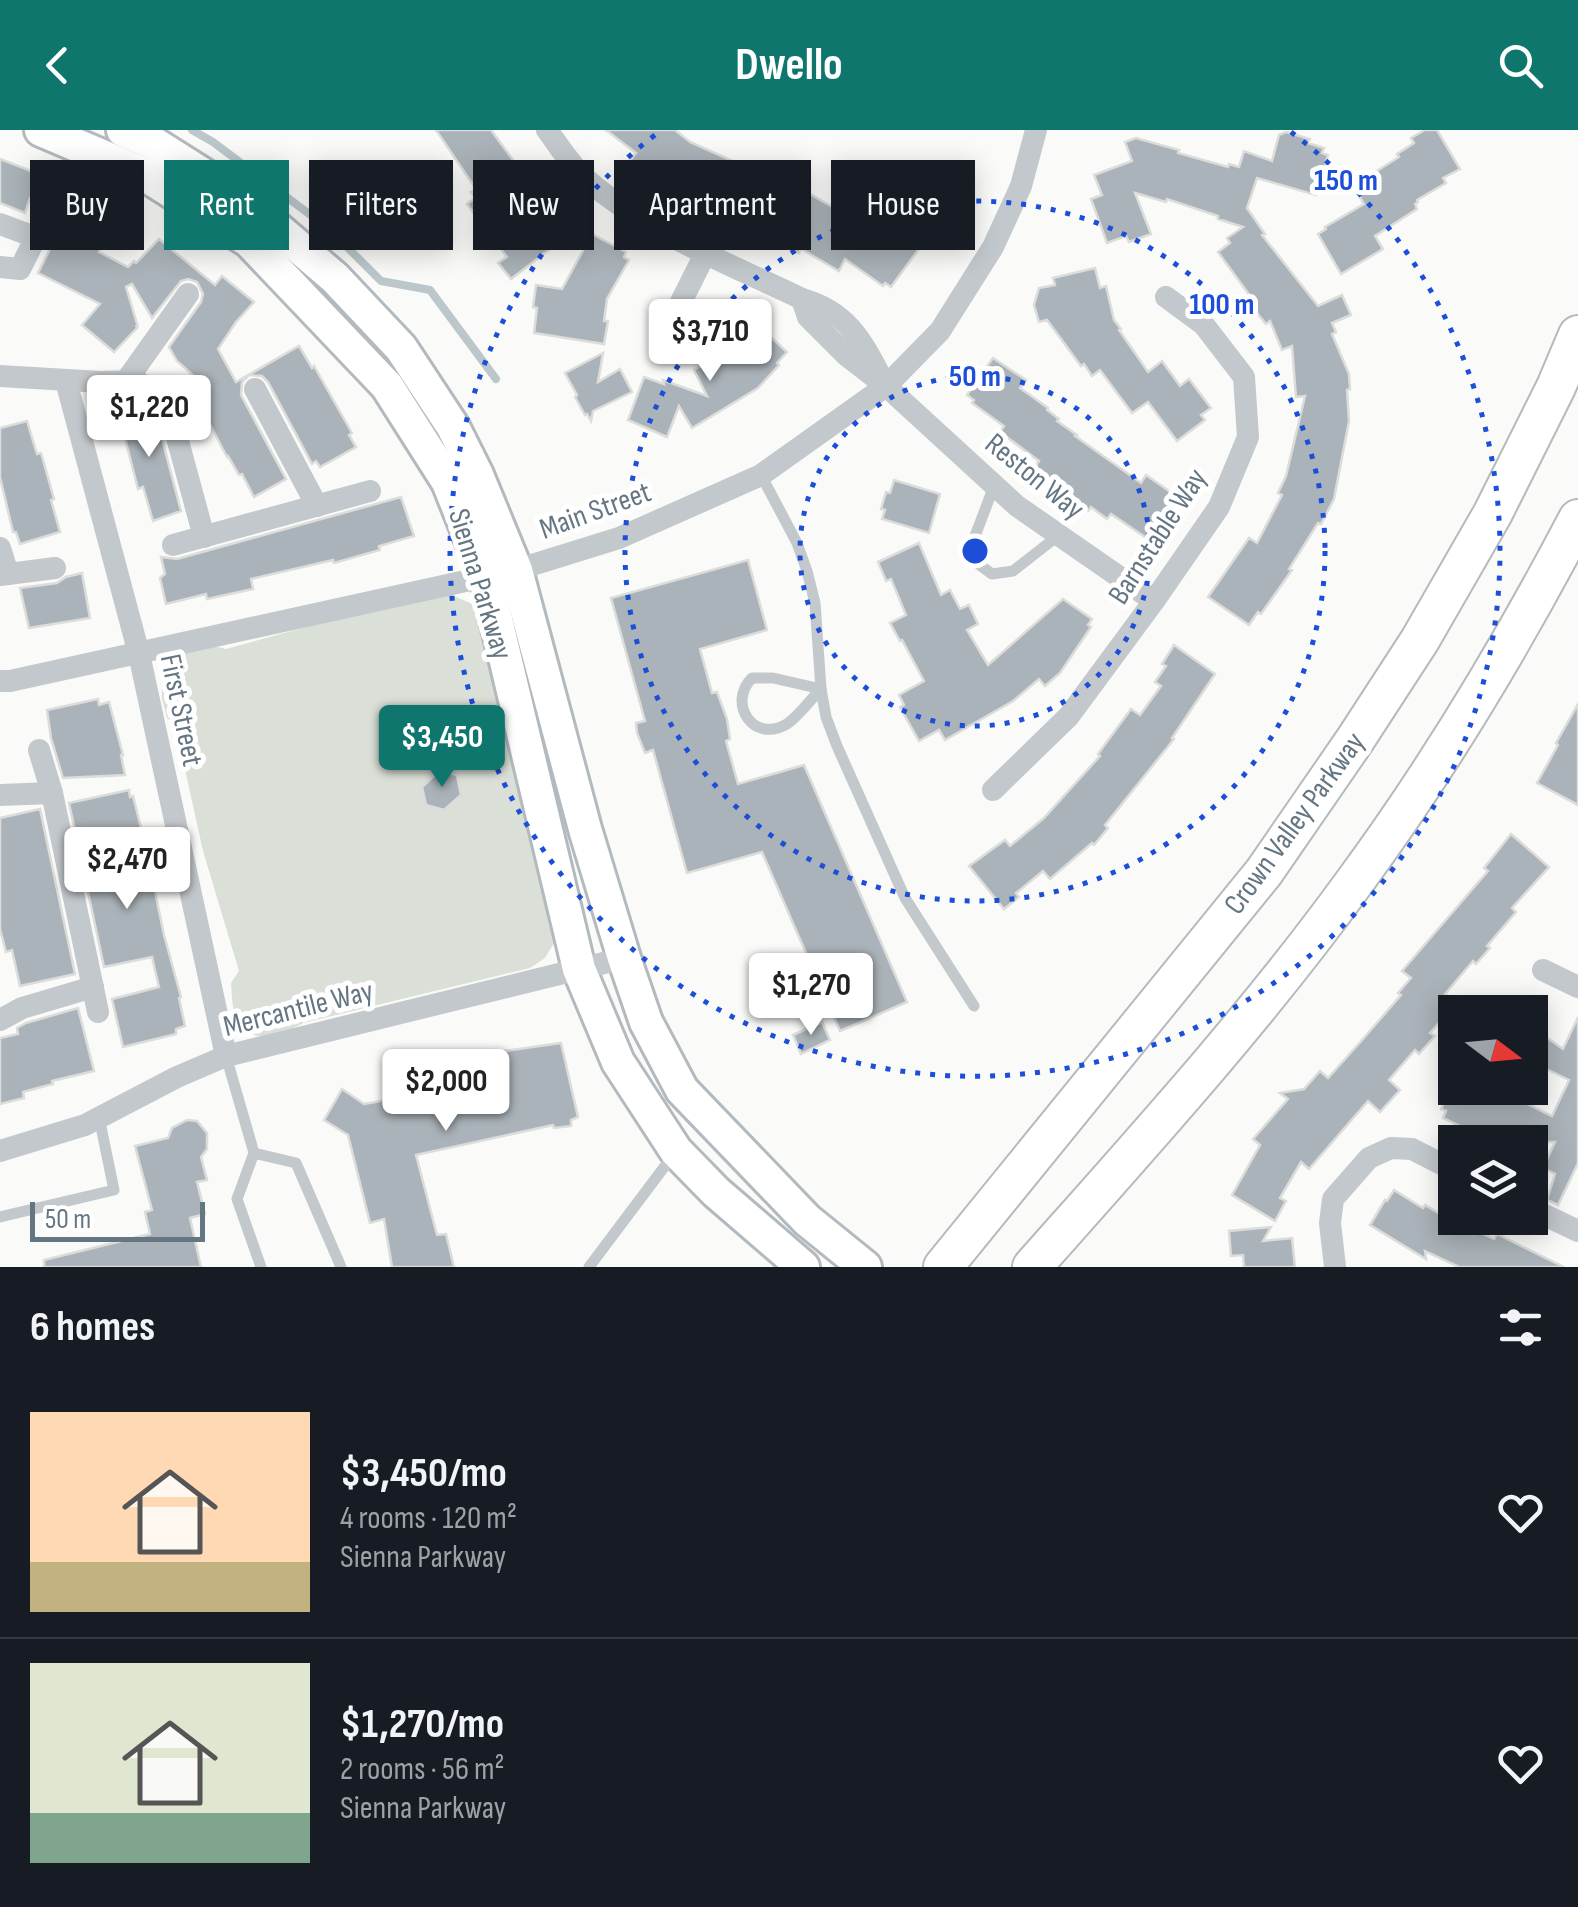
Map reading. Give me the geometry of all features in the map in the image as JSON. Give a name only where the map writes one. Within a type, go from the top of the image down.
[{"type":"main road","name":"Sienna Parkway","points":[[42,130],[142,174],[249,242],[387,386],[501,574],[646,1022],[682,1090],[807,1220],[864,1267]]},
{"type":"main road","name":"Sienna Parkway","points":[[123,130],[153,143],[244,201],[335,278],[401,348],[454,427],[478,476],[501,574],[579,969],[618,1062],[676,1151],[716,1192],[803,1267]]},
{"type":"main road","name":"Crown Valley Parkway","points":[[943,1267],[1264,872],[1355,740],[1420,640],[1493,513],[1578,335]]},
{"type":"main road","points":[[1032,1267],[1280,980],[1350,888],[1478,698],[1578,519]]},
{"type":"street","name":"Reston Way","points":[[547,130],[582,176],[629,212],[676,239],[802,299],[823,305],[861,338],[886,386],[1016,506],[1154,601]]},
{"type":"street","name":"Main Street","points":[[0,681],[501,574],[618,538],[761,475],[886,386],[940,331],[992,246],[1021,186],[1036,130]]},
{"type":"street","points":[[0,224],[30,235]]},
{"type":"street","points":[[0,267],[20,269],[30,248]]},
{"type":"street","points":[[676,312],[706,252]]},
{"type":"street","points":[[126,382],[188,294]]},
{"type":"street","name":"Barnstable Way","points":[[993,790],[1070,716],[1154,601],[1219,507],[1248,436],[1244,378],[1204,326],[1166,298]]},
{"type":"street","points":[[0,376],[136,381],[158,396],[175,430],[204,537]]},
{"type":"street","name":"First Street","points":[[66,380],[140,654],[226,1056]]},
{"type":"street","points":[[255,389],[317,506]]},
{"type":"street","points":[[174,545],[370,491]]},
{"type":"street","points":[[0,548],[4,575],[55,568]]},
{"type":"street","points":[[39,750],[52,793],[98,1012]]},
{"type":"street","points":[[0,795],[52,793]]},
{"type":"street","name":"Mercantile Way","points":[[0,1150],[84,1125],[226,1056],[624,958]]},
{"type":"street","points":[[1543,970],[1578,987]]},
{"type":"street","points":[[0,1020],[22,1008],[93,987]]},
{"type":"street","points":[[1335,1267],[1330,1223],[1333,1199],[1369,1158],[1391,1148],[1412,1149],[1438,1162]]},
{"type":"street","points":[[1548,1217],[1578,1231]]},
{"type":"lane","points":[[761,475],[797,543],[807,571],[815,602],[820,689],[826,717],[905,898],[974,1006]]},
{"type":"lane","points":[[994,486],[972,544],[976,563],[992,574],[1013,571],[1059,535]]},
{"type":"lane","points":[[752,678],[773,678],[820,689],[788,723],[773,729],[759,729],[747,719],[742,704],[744,686],[752,678]]},
{"type":"lane","points":[[226,1056],[254,1153],[237,1199],[261,1267]]},
{"type":"lane","points":[[0,1218],[114,1190],[99,1117]]},
{"type":"lane","points":[[589,1267],[676,1151]]},
{"type":"lane","points":[[254,1153],[296,1162],[341,1267]]},
{"type":"shaded area","points":[[450,594],[474,605],[545,880],[554,943],[545,958],[530,968],[303,1023],[278,1034],[252,1034],[238,1022],[235,1013],[231,983],[239,971],[203,851],[175,724],[167,718],[162,699],[166,665],[177,655],[210,645],[226,649],[413,598]]},
{"type":"building","points":[[436,130],[491,130],[513,160],[473,160],[473,185]]},
{"type":"building","points":[[606,130],[675,130],[690,142],[730,160],[631,160],[636,153]]},
{"type":"building","points":[[1425,130],[1437,130],[1460,169],[1443,178],[1446,183],[1417,200],[1417,209],[1375,236],[1383,249],[1341,274],[1318,234],[1364,204],[1353,186],[1399,157],[1397,154],[1414,143],[1411,138]]},
{"type":"building","points":[[1286,132],[1310,139],[1308,143],[1324,148],[1322,153],[1328,155],[1316,195],[1257,178],[1247,208],[1265,234],[1262,235],[1318,306],[1342,295],[1351,315],[1332,323],[1336,332],[1332,334],[1349,374],[1349,421],[1334,499],[1289,569],[1292,570],[1249,625],[1208,597],[1249,538],[1257,543],[1282,495],[1278,493],[1286,476],[1305,396],[1296,397],[1292,346],[1282,350],[1270,321],[1266,324],[1252,307],[1256,304],[1218,252],[1230,243],[1227,238],[1243,227],[1167,199],[1166,202],[1135,193],[1151,234],[1129,242],[1126,236],[1107,243],[1091,199],[1102,195],[1094,175],[1132,161],[1125,142],[1136,138],[1179,150],[1178,153],[1239,167],[1244,151],[1272,161],[1279,135]]},
{"type":"building","points":[[0,159],[30,171],[30,198],[25,213],[0,203]]},
{"type":"building","points":[[811,195],[831,206],[831,250],[918,250],[891,287],[885,283],[883,286],[845,259],[839,271],[803,250],[811,250]]},
{"type":"building","points":[[594,235],[614,246],[614,250],[626,252],[624,257],[629,260],[607,299],[604,344],[534,333],[536,285],[562,289],[583,250],[594,250]]},
{"type":"building","points":[[159,239],[164,250],[172,250],[215,285],[222,276],[254,302],[218,349],[236,382],[299,346],[352,433],[349,435],[356,447],[320,467],[316,461],[312,464],[268,382],[262,376],[249,375],[242,382],[241,395],[286,479],[254,497],[202,409],[196,394],[207,388],[177,361],[169,347],[201,302],[203,294],[197,282],[181,281],[152,318],[132,284],[126,287],[138,327],[114,352],[82,325],[100,304],[38,273],[50,250],[100,250],[128,267]]},
{"type":"building","points":[[502,250],[549,250],[511,279],[498,263],[507,257]]},
{"type":"building","points":[[1095,268],[1100,288],[1106,286],[1119,330],[1148,372],[1162,361],[1180,386],[1189,379],[1211,408],[1201,415],[1205,420],[1177,441],[1148,402],[1132,413],[1100,370],[1092,376],[1047,320],[1039,322],[1034,305],[1039,288],[1055,285],[1053,278]]},
{"type":"building","points":[[750,318],[787,352],[758,388],[692,428],[679,406],[667,437],[628,420],[644,377],[707,396],[694,370],[746,339],[738,332]]},
{"type":"building","points":[[603,353],[598,382],[620,369],[632,392],[593,411],[591,421],[565,373]]},
{"type":"building","points":[[993,358],[1026,380],[1020,388],[1048,408],[1075,436],[1141,483],[1146,475],[1182,500],[1161,532],[1155,528],[1148,539],[1111,514],[1107,519],[1091,507],[1088,511],[1033,469],[1039,461],[1000,432],[1004,426],[967,395]]},
{"type":"building","points":[[139,401],[146,406],[161,435],[181,511],[153,521],[143,487],[138,489],[117,407]]},
{"type":"building","points":[[27,421],[37,454],[41,453],[60,532],[20,544],[13,532],[0,477],[0,428]]},
{"type":"building","points":[[894,480],[940,494],[929,533],[882,519],[886,492],[890,493]]},
{"type":"building","points":[[401,497],[414,536],[334,563],[333,560],[251,579],[253,589],[207,599],[206,594],[166,604],[160,578],[165,574],[161,557],[177,559]]},
{"type":"building","points":[[919,543],[941,595],[950,590],[960,609],[969,605],[978,624],[967,630],[988,665],[1063,599],[1092,619],[1088,625],[1091,627],[1060,673],[1045,686],[1039,679],[1013,701],[945,740],[939,730],[919,741],[900,707],[904,705],[899,695],[924,681],[890,623],[906,615],[891,579],[886,581],[878,562]]},
{"type":"building","points":[[748,560],[767,630],[700,649],[712,693],[717,692],[727,719],[730,739],[726,741],[738,784],[804,765],[907,1002],[840,1031],[762,852],[687,873],[653,750],[645,753],[637,733],[636,723],[645,721],[611,598]]},
{"type":"building","points":[[82,573],[90,618],[29,628],[20,588],[57,583]]},
{"type":"building","points":[[1174,645],[1215,674],[1174,739],[1105,825],[1108,828],[1094,845],[1050,879],[1043,871],[1016,893],[1019,897],[1004,909],[969,866],[1005,840],[1010,846],[1044,818],[1100,756],[1131,709],[1140,715],[1161,686],[1155,682]]},
{"type":"building","points":[[98,699],[99,705],[109,702],[125,775],[63,778],[47,710]]},
{"type":"building","points":[[1578,704],[1578,805],[1537,783]]},
{"type":"building","points":[[439,771],[457,775],[461,795],[444,810],[426,805],[422,787]]},
{"type":"building","points":[[129,790],[146,848],[185,1026],[176,1029],[176,1034],[123,1047],[112,999],[159,987],[152,957],[104,967],[69,803]]},
{"type":"building","points":[[40,809],[75,974],[20,986],[12,950],[6,952],[0,929],[0,818]]},
{"type":"building","points":[[1511,834],[1549,867],[1512,908],[1516,912],[1487,946],[1490,948],[1476,964],[1473,961],[1446,995],[1438,995],[1438,1024],[1430,1033],[1435,1036],[1419,1054],[1415,1050],[1389,1080],[1400,1090],[1380,1112],[1368,1101],[1309,1169],[1301,1162],[1280,1198],[1286,1201],[1275,1221],[1232,1195],[1260,1145],[1253,1139],[1288,1099],[1280,1093],[1304,1089],[1320,1071],[1328,1078],[1401,995],[1398,993],[1411,978],[1402,971],[1488,871],[1484,868]]},
{"type":"building","points":[[78,1008],[94,1071],[52,1081],[53,1084],[23,1092],[24,1098],[0,1104],[0,1038],[18,1034],[17,1028],[26,1023]]},
{"type":"building","points":[[1578,1017],[1578,1163],[1558,1205],[1548,1200],[1555,1174],[1548,1170],[1548,1157],[1555,1142],[1548,1142],[1548,1125],[1458,1125],[1443,1118],[1446,1111],[1441,1109],[1443,1105],[1529,1105],[1552,1116],[1569,1080],[1548,1070],[1548,1039],[1563,1049]]},
{"type":"building","points":[[822,1022],[830,1040],[801,1054],[793,1035]]},
{"type":"building","points":[[561,1043],[578,1117],[571,1120],[571,1126],[553,1125],[416,1155],[437,1235],[446,1234],[454,1267],[392,1267],[384,1219],[370,1223],[348,1135],[324,1120],[342,1089],[364,1104],[417,1095],[415,1075],[475,1055]]},
{"type":"building","points":[[187,1120],[197,1121],[207,1133],[207,1149],[201,1157],[207,1180],[197,1182],[205,1214],[190,1218],[201,1267],[44,1267],[44,1260],[150,1234],[145,1212],[152,1210],[135,1146],[168,1138],[172,1128]]},
{"type":"building","points":[[1394,1190],[1438,1213],[1438,1235],[1486,1235],[1494,1239],[1499,1235],[1564,1267],[1459,1267],[1425,1251],[1426,1259],[1370,1225]]},
{"type":"building","points":[[1271,1227],[1263,1241],[1292,1238],[1295,1267],[1244,1267],[1243,1255],[1231,1256],[1229,1231]]},
{"type":"waterway","points":[[192,130],[328,228],[381,281],[430,290],[496,379]]}]
